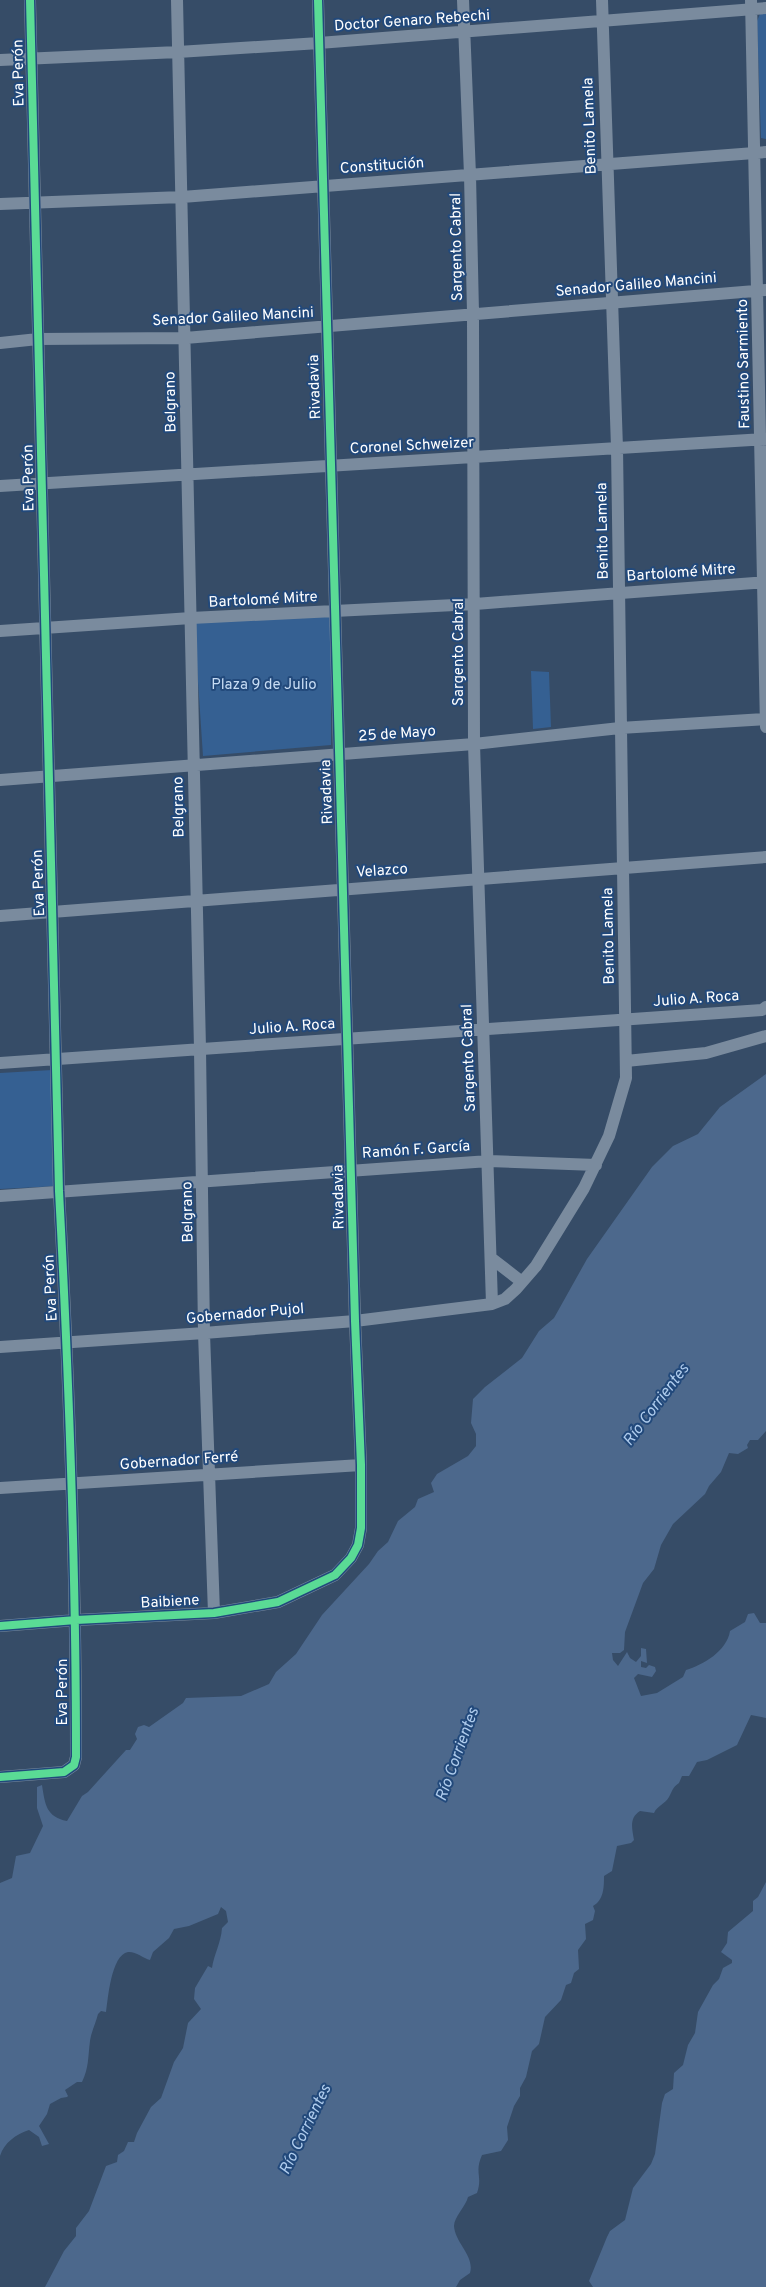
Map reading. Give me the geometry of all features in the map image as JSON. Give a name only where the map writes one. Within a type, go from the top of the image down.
[{"type":"street","name":"Eva Perón","points":[[0,1776],[64,1772],[74,1765],[76,1756],[76,1620],[67,1342],[59,1191],[30,0]]},
{"type":"street","name":"Belgrano","points":[[177,0],[203,1181],[204,1334],[214,1613]]},
{"type":"street","name":"Rivadavia","points":[[318,0],[334,612],[352,1170],[354,1321],[361,1465],[358,1545],[344,1567],[335,1575]]},
{"type":"street","name":"Sargento Cabral","points":[[463,0],[473,313],[474,744],[480,879],[492,1304]]},
{"type":"street","name":"Benito Lamela","points":[[492,1304],[505,1299],[536,1266],[584,1188],[596,1165],[619,1105],[626,1078],[617,448],[602,0]]},
{"type":"street","name":"Doctor Genaro Rebechi","points":[[0,60],[178,52],[464,33],[752,4],[766,8]]},
{"type":"street","name":"Faustino Sarmiento","points":[[752,4],[760,152],[766,727]]},
{"type":"street","name":"Constitución","points":[[0,204],[182,197],[760,152]]},
{"type":"street","name":"Senador Galileo Mancini","points":[[0,343],[38,339],[185,338],[762,290]]},
{"type":"street","name":"Coronel Schweizer","points":[[0,486],[764,440]]},
{"type":"street","name":"Bartolomé Mitre","points":[[0,632],[191,618],[475,604],[765,582]]},
{"type":"street","name":"25 de Mayo","points":[[0,780],[48,778],[474,744],[620,728],[766,719]]},
{"type":"street","name":"Velazco","points":[[0,916],[766,857]]},
{"type":"street","name":"Julio A. Roca","points":[[0,1063],[762,1010],[766,1007]]},
{"type":"street","points":[[626,1062],[706,1052],[766,1036]]},
{"type":"street","name":"Ramón F. García","points":[[0,1196],[489,1161],[596,1165]]},
{"type":"street","points":[[491,1258],[522,1282]]},
{"type":"street","name":"Gobernador Pujol","points":[[0,1347],[204,1334],[354,1321],[492,1304]]},
{"type":"street","name":"Gobernador Ferré","points":[[0,1488],[361,1465]]},
{"type":"street","name":"Baibiene","points":[[0,1626],[214,1613],[278,1602],[335,1575]]},
{"type":"green space","points":[[766,13],[766,139],[761,138],[757,21],[760,14]]},
{"type":"green space","name":"Plaza 9 de Julio","points":[[331,616],[331,745],[203,756],[194,622]]},
{"type":"green space","points":[[531,671],[549,672],[551,727],[533,729]]},
{"type":"green space","points":[[52,1070],[58,1186],[0,1189],[0,1073]]},
{"type":"water","name":"Río Corrientes","points":[[766,1074],[766,1431],[758,1440],[750,1440],[747,1445],[748,1448],[738,1454],[729,1453],[721,1472],[705,1494],[673,1524],[661,1545],[654,1569],[643,1583],[625,1632],[624,1650],[620,1653],[612,1653],[613,1660],[618,1666],[627,1652],[630,1658],[636,1662],[641,1656],[641,1648],[646,1649],[647,1663],[641,1661],[641,1667],[646,1668],[649,1665],[655,1667],[656,1671],[652,1677],[638,1674],[634,1678],[641,1696],[657,1693],[683,1677],[686,1670],[707,1661],[724,1645],[730,1631],[745,1622],[748,1614],[754,1613],[760,1623],[766,1623],[766,1718],[751,1715],[737,1745],[707,1760],[697,1762],[689,1776],[682,1776],[667,1799],[654,1813],[640,1811],[634,1817],[632,1824],[634,1840],[631,1843],[617,1846],[612,1871],[604,1876],[601,1897],[593,1906],[595,1911],[593,1920],[585,1924],[586,1939],[578,1950],[579,1969],[574,1973],[571,1983],[566,1985],[561,2000],[545,2017],[539,2044],[532,2051],[526,2077],[520,2088],[520,2096],[514,2106],[507,2127],[508,2140],[501,2151],[482,2155],[479,2166],[479,2187],[477,2193],[468,2197],[455,2223],[455,2232],[470,2261],[470,2273],[460,2280],[456,2287],[45,2287],[64,2251],[76,2236],[76,2228],[89,2211],[106,2166],[117,2162],[118,2155],[124,2151],[128,2142],[134,2142],[151,2107],[161,2098],[174,2062],[183,2048],[188,2023],[201,2009],[194,1999],[195,1988],[208,1966],[212,1968],[222,1928],[228,1922],[226,1911],[221,1907],[218,1914],[189,1926],[174,1929],[169,1938],[153,1952],[150,1960],[131,1952],[122,1955],[111,1978],[106,2012],[101,2011],[98,2014],[92,2031],[87,2067],[82,2082],[77,2082],[65,2090],[67,2097],[50,2104],[47,2114],[39,2126],[49,2144],[42,2146],[39,2137],[29,2130],[11,2140],[4,2147],[0,2156],[0,1883],[12,1878],[16,1856],[30,1853],[43,1826],[37,1808],[37,1787],[42,1785],[46,1804],[51,1813],[67,1821],[82,1796],[88,1792],[126,1750],[130,1750],[137,1739],[135,1734],[138,1727],[144,1725],[149,1727],[183,1703],[186,1698],[241,1696],[269,1684],[276,1672],[296,1654],[322,1615],[388,1542],[398,1521],[415,1507],[418,1499],[434,1492],[431,1483],[437,1474],[468,1456],[476,1446],[476,1434],[471,1423],[473,1399],[485,1387],[522,1358],[539,1331],[554,1318],[587,1259],[652,1167],[673,1146],[698,1134],[720,1107]]},
{"type":"water","points":[[766,1882],[766,2287],[593,2287],[589,2281],[607,2237],[610,2231],[625,2220],[633,2188],[651,2164],[655,2154],[662,2103],[665,2094],[673,2089],[674,2073],[683,2065],[688,2045],[695,2033],[698,2012],[713,1985],[719,1979],[723,1968],[732,1963],[732,1960],[721,1952],[727,1943],[728,1932],[753,1911],[753,1901],[758,1897]]},
{"type":"cycle path","points":[[0,1777],[64,1772],[74,1765],[76,1757],[73,1545],[69,1403],[59,1191],[30,0]]},
{"type":"cycle path","points":[[0,1626],[214,1613],[278,1602],[335,1575],[351,1558],[358,1545],[361,1528],[361,1465],[355,1321],[318,0]]}]
